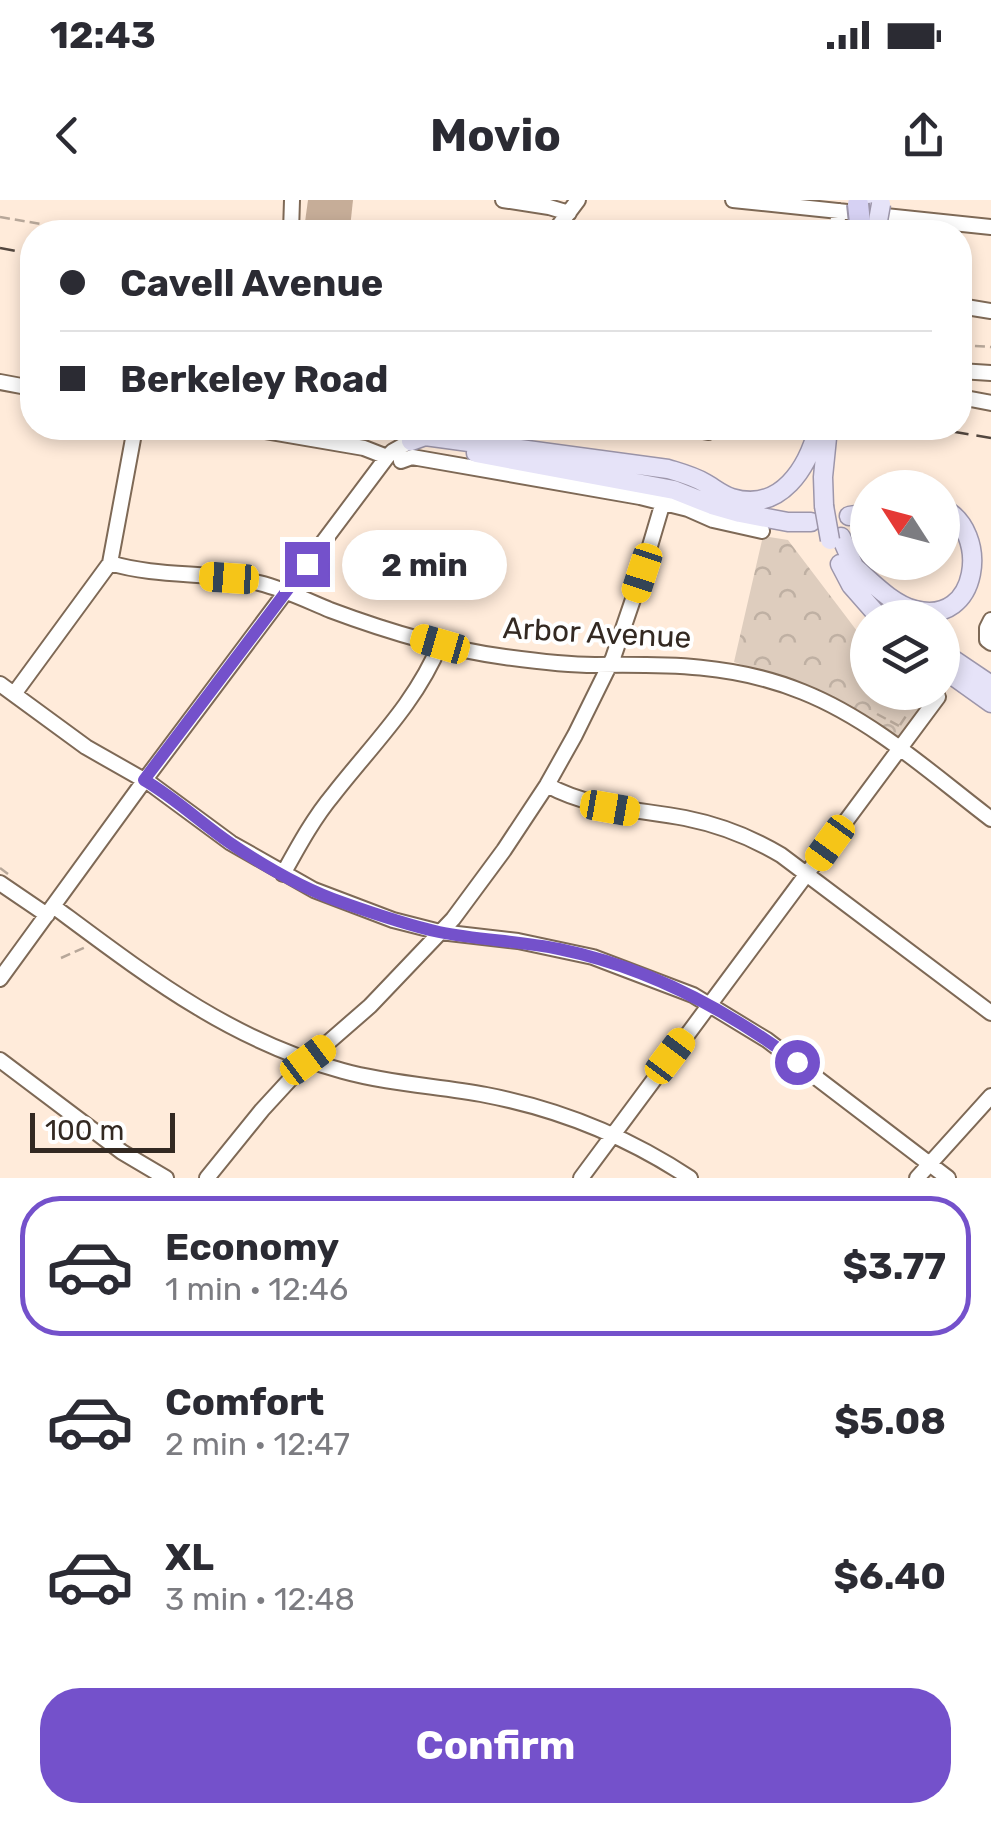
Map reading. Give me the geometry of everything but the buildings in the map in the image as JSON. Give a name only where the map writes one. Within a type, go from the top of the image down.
[{"type":"main road","points":[[441,440],[674,490],[740,513],[811,522]]},
{"type":"main road","points":[[455,440],[668,469],[744,500],[773,495],[793,480],[808,460],[814,440]]},
{"type":"main road","points":[[831,440],[823,478],[844,510],[836,538],[851,586],[864,600]]},
{"type":"main road","points":[[870,580],[895,600],[917,611],[931,612],[956,603],[974,583],[980,557],[977,540],[960,517]]},
{"type":"main road","points":[[836,538],[850,562]]},
{"type":"main road","points":[[863,580],[879,600]]},
{"type":"main road","points":[[960,673],[991,686]]},
{"type":"main road","points":[[960,675],[991,703]]},
{"type":"street","points":[[503,200],[569,214]]},
{"type":"street","points":[[564,220],[578,200]]},
{"type":"street","points":[[733,200],[869,204],[891,220]]},
{"type":"street","points":[[14,694],[110,564],[133,440]]},
{"type":"street","points":[[318,440],[364,448],[394,459],[412,457],[662,502],[713,520],[762,531]]},
{"type":"street","points":[[0,979],[144,780],[287,591],[394,459],[393,451],[406,440]]},
{"type":"street","points":[[207,1178],[308,1060],[370,1006],[453,919],[504,850],[547,785],[609,664],[642,573],[662,502]]},
{"type":"street","name":"Arbor Avenue","points":[[110,564],[136,571],[229,578],[287,591],[333,611],[440,644],[502,657],[577,664],[699,666],[756,676],[816,697],[860,722],[991,818]]},
{"type":"street","points":[[991,620],[987,640],[991,642]]},
{"type":"street","points":[[283,874],[318,814],[412,697],[440,644]]},
{"type":"street","points":[[0,684],[230,843],[339,902],[440,932],[518,941],[593,958],[709,1004],[767,1040],[948,1178]]},
{"type":"street","points":[[581,1178],[899,749],[905,730],[925,710]]},
{"type":"street","points":[[547,785],[610,808],[715,824],[761,843],[991,1013]]},
{"type":"street","points":[[0,882],[96,938],[201,1011],[267,1044],[308,1060],[390,1082],[484,1094],[560,1114],[612,1135],[690,1178]]},
{"type":"street","points":[[0,1060],[122,1152],[166,1178]]},
{"type":"street","points":[[917,1178],[991,1096]]},
{"type":"path","points":[[878,714],[905,730],[906,716]]},
{"type":"path","points":[[61,958],[88,947],[96,938]]},
{"type":"green space","points":[[763,536],[788,540],[850,622],[850,707],[822,693],[734,662]]},
{"type":"green space","points":[[855,710],[921,710],[899,738]]},
{"type":"railway","points":[[0,248],[20,252]]},
{"type":"railway","points":[[972,435],[991,438]]},
{"type":"route","points":[[307,564],[144,780],[230,843],[288,878],[339,902],[440,932],[562,949],[619,966],[693,995],[797,1062]]}]
